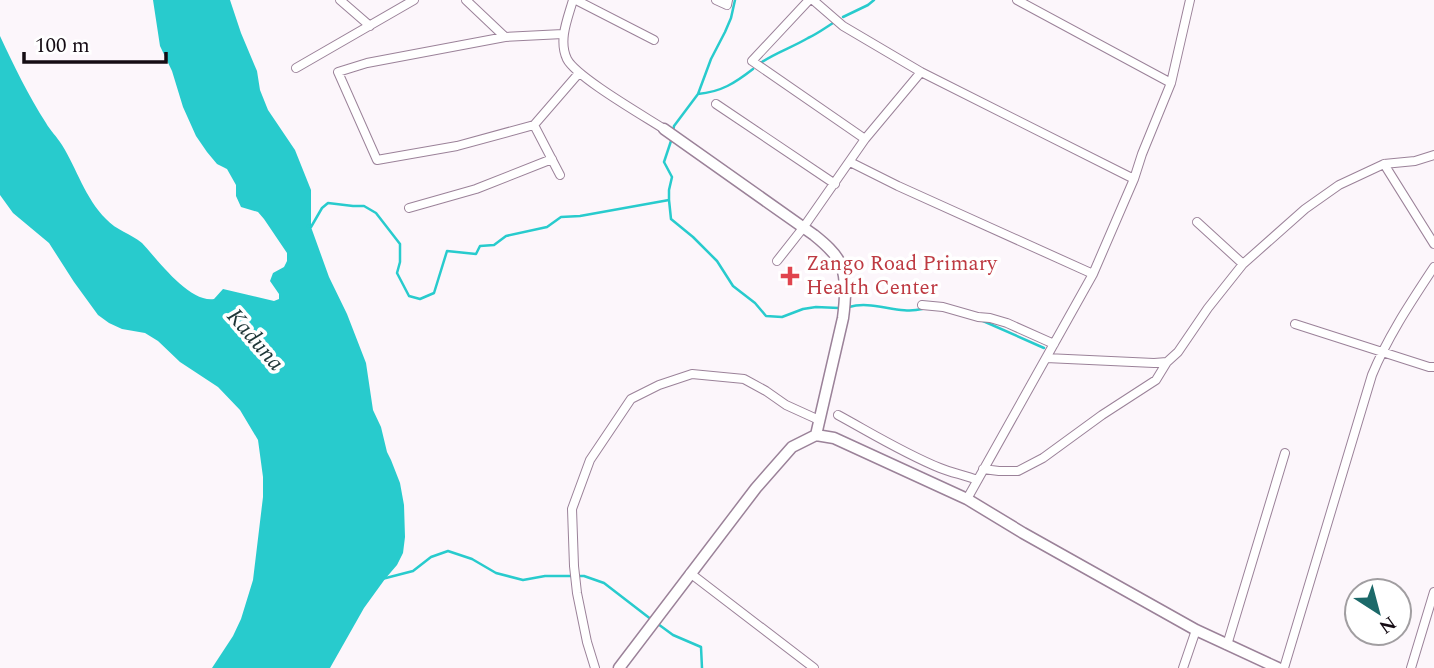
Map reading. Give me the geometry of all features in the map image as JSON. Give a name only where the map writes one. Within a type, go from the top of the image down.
[{"type":"street","points":[[341,0],[370,26]]},
{"type":"street","points":[[296,68],[414,0]]},
{"type":"street","points":[[466,0],[505,37]]},
{"type":"street","points":[[654,40],[575,0],[564,34],[567,58],[579,73],[684,143],[803,228],[827,246],[841,265],[845,303],[843,318],[816,435]]},
{"type":"street","points":[[716,0],[727,5],[728,0]]},
{"type":"street","points":[[865,139],[752,61],[811,0],[843,26],[921,72],[1134,179]]},
{"type":"street","points":[[1017,0],[1030,4],[1171,83]]},
{"type":"street","points":[[967,499],[1093,274],[1171,83],[1190,0]]},
{"type":"street","points":[[564,34],[505,37],[367,63],[338,72],[377,160],[457,146],[534,125],[579,73]]},
{"type":"street","points":[[777,261],[865,139],[921,72]]},
{"type":"street","points":[[716,104],[835,184]]},
{"type":"street","points":[[534,125],[560,175]]},
{"type":"street","points":[[982,469],[1018,471],[1043,458],[1156,380],[1243,264],[1305,209],[1339,185],[1384,164],[1415,161],[1434,155]]},
{"type":"street","points":[[409,208],[476,189],[552,159]]},
{"type":"street","points":[[850,162],[910,192],[1093,274]]},
{"type":"street","points":[[1384,164],[1434,244]]},
{"type":"street","points":[[1197,222],[1243,264]]},
{"type":"street","points":[[1284,668],[1372,375],[1400,318],[1434,267]]},
{"type":"street","points":[[922,305],[943,307],[1007,323],[1054,344]]},
{"type":"street","points":[[1295,324],[1434,368]]},
{"type":"street","points":[[1046,358],[1167,362]]},
{"type":"street","points":[[595,668],[577,593],[572,509],[590,460],[631,399],[659,385],[692,374],[744,379],[786,405],[819,420]]},
{"type":"street","points":[[838,415],[942,469],[976,480]]},
{"type":"street","points":[[619,668],[756,488],[792,447],[816,435],[834,438],[967,499],[1196,630],[1265,666],[1278,668]]},
{"type":"street","points":[[1227,645],[1285,453]]},
{"type":"street","points":[[690,573],[814,668]]},
{"type":"street","points":[[1411,668],[1434,592]]},
{"type":"street","points":[[1183,668],[1196,630]]},
{"type":"water","name":"Kaduna","points":[[153,0],[230,0],[257,71],[260,90],[268,110],[295,150],[311,190],[311,227],[366,363],[373,410],[400,483],[404,505],[403,553],[364,608],[330,668],[212,668],[241,619],[253,580],[263,497],[258,440],[240,410],[218,387],[180,362],[158,341],[145,333],[122,329],[98,315],[49,243],[13,213],[0,195],[0,36],[39,112],[62,145],[92,202],[110,223],[142,243],[174,278],[194,294],[214,299],[223,289],[274,301],[279,299],[279,294],[270,281],[273,273],[284,267],[287,253],[258,212],[241,207],[236,196],[236,185],[227,169],[217,164],[196,136],[160,46]]},
{"type":"waterway","points":[[673,132],[674,126],[698,94],[731,18],[735,0]]},
{"type":"waterway","points":[[843,17],[874,0]]},
{"type":"waterway","points":[[762,62],[833,23]]},
{"type":"waterway","points":[[698,94],[727,86],[753,69]]},
{"type":"waterway","points":[[308,226],[311,227],[328,203],[364,206],[376,213],[400,244],[397,273],[409,296],[420,299],[434,293],[447,251],[476,254],[480,246],[494,245],[506,236],[547,227],[561,217],[669,200],[672,177],[664,162],[672,138]]},
{"type":"waterway","points":[[669,200],[671,219],[717,261],[733,286],[755,303],[766,316],[782,317],[816,307],[839,308]]},
{"type":"waterway","points":[[849,307],[867,305],[904,310],[922,309]]},
{"type":"waterway","points":[[983,321],[1044,348]]},
{"type":"waterway","points":[[382,579],[413,571],[431,557],[448,551],[472,559],[496,573],[523,580],[545,576],[572,576]]},
{"type":"waterway","points":[[579,576],[604,583],[652,620]]},
{"type":"waterway","points":[[658,624],[673,635],[701,647],[702,668]]},
{"type":"place","name":"Zango Road Primary Health Center","points":[[790,276]]}]
